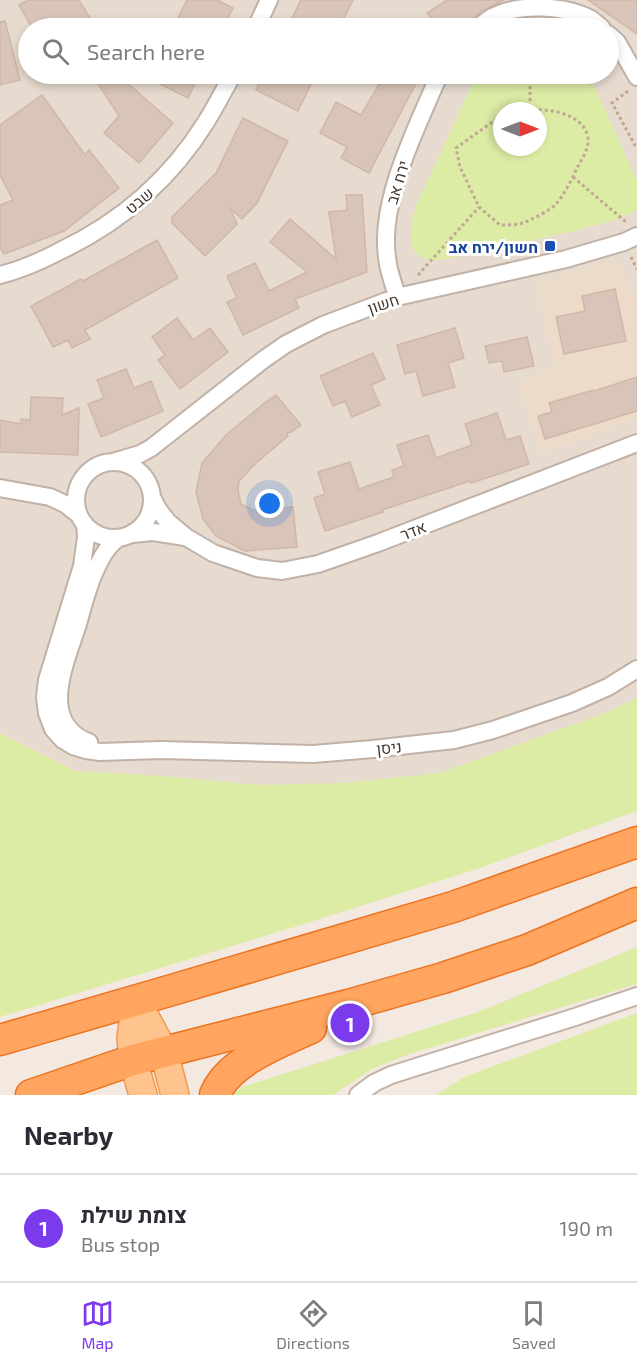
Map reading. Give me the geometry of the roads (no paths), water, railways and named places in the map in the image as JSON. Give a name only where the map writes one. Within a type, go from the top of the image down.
[{"type":"highway","points":[[0,1040],[453,907],[637,842]]},
{"type":"highway","points":[[31,1095],[133,1060],[443,978],[526,950],[637,903]]},
{"type":"highway","points":[[215,1095],[221,1082],[237,1066],[273,1046],[381,996]]},
{"type":"main road","points":[[136,1000],[164,1052],[175,1095]]},
{"type":"main road","points":[[136,1000],[131,1038],[133,1060],[143,1095]]},
{"type":"street","points":[[261,18],[270,0]]},
{"type":"street","points":[[491,18],[515,9],[544,8],[566,10],[587,18]]},
{"type":"street","points":[[619,47],[633,84]]},
{"type":"street","name":"שבט","points":[[0,275],[37,263],[76,244],[109,225],[135,204],[163,180],[187,151],[207,122],[228,84]]},
{"type":"street","name":"ירח אב","points":[[397,297],[386,257],[386,225],[391,200],[406,153],[435,84]]},
{"type":"street","name":"חשון","points":[[116,461],[151,448],[286,344],[323,325],[397,297],[566,258],[624,242],[633,230]]},
{"type":"street","points":[[0,488],[50,497],[65,504],[95,533],[104,537],[125,536],[146,522],[152,506],[150,489],[153,454],[161,440]]},
{"type":"street","name":"אדר","points":[[150,489],[163,516],[186,537],[213,553],[257,568],[282,571],[318,564],[378,543],[637,442]]},
{"type":"street","points":[[82,520],[76,504],[78,486],[88,471],[101,463],[116,461],[133,466],[140,471],[150,489]]},
{"type":"street","points":[[35,494],[53,491],[82,478]]},
{"type":"street","name":"ניסן","points":[[82,520],[86,537],[82,566],[47,680],[45,697],[47,713],[54,729],[63,740],[73,746],[100,752],[172,750],[313,753],[454,740],[493,730],[572,703],[608,687],[637,669]]},
{"type":"street","name":"אדר","points":[[125,536],[153,532],[186,537]]},
{"type":"street","name":"ניסן","points":[[125,536],[110,545],[91,580],[62,675],[59,696],[60,710],[66,726],[74,735],[86,741],[128,751]]},
{"type":"street","points":[[358,1095],[374,1083],[391,1075],[584,1015],[637,996]]},
{"type":"place","name":"חשון/ירח אב","points":[[550,246]]},
{"type":"place","name":"צומת שילת","points":[[350,1023]]}]
